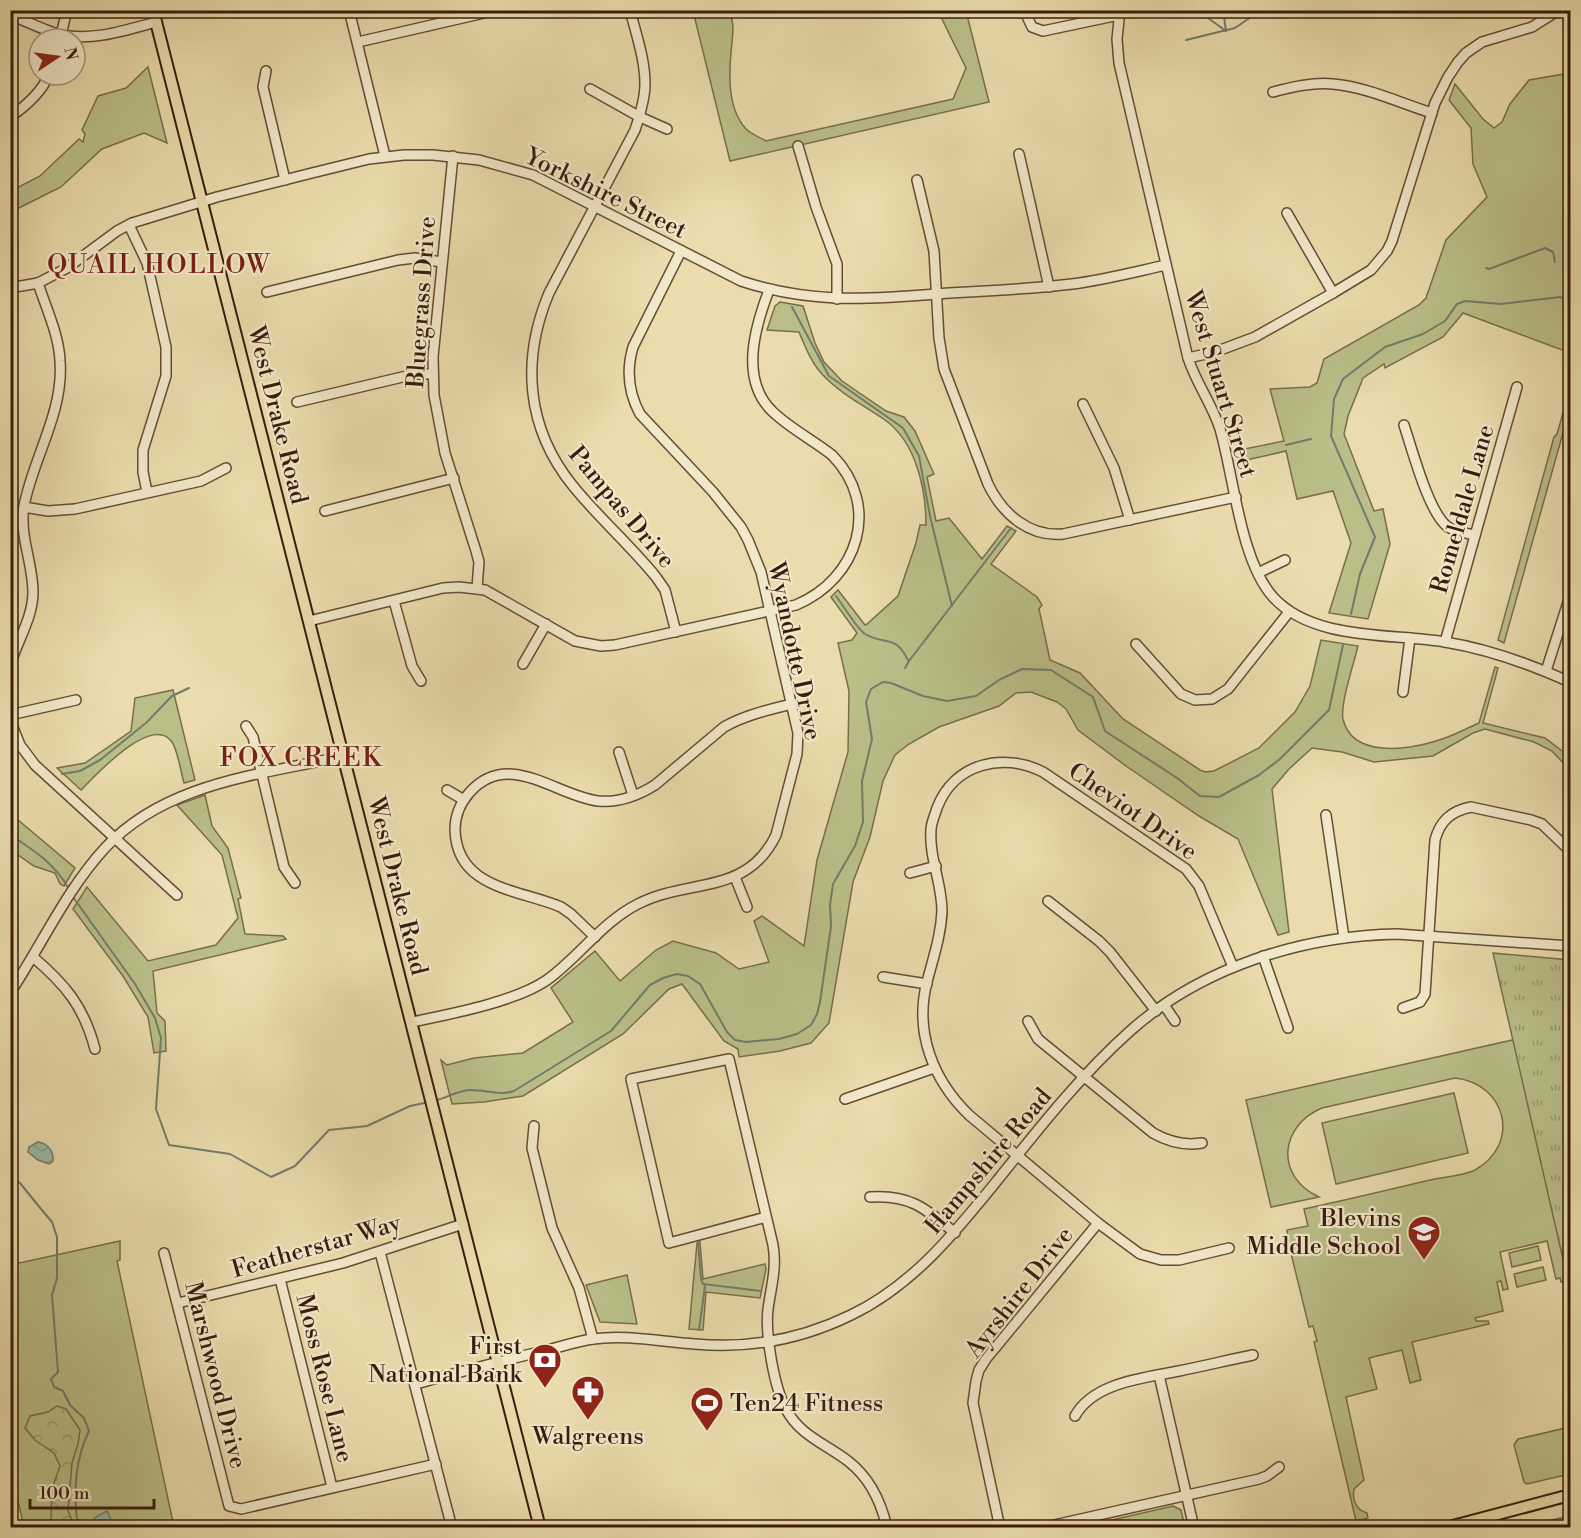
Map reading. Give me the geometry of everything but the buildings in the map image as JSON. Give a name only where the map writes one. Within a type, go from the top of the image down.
[{"type":"main road","name":"West Drake Road","points":[[153,10],[540,1527]]},
{"type":"main road","points":[[1445,1527],[1570,1495]]},
{"type":"street","points":[[63,27],[67,10]]},
{"type":"street","points":[[349,10],[385,156]]},
{"type":"street","points":[[358,42],[497,10]]},
{"type":"street","name":"Pampas Drive","points":[[630,10],[643,62],[645,84],[639,117],[635,130],[542,311],[532,350],[531,377],[533,398],[543,435],[559,466],[573,486],[656,577],[665,590],[676,632]]},
{"type":"street","points":[[1024,10],[1032,27],[1044,31],[1119,13]]},
{"type":"street","points":[[1188,358],[1215,352],[1255,337],[1371,270],[1387,252],[1432,113],[1448,76],[1458,62],[1473,47],[1491,38],[1532,27],[1559,10]]},
{"type":"street","points":[[1566,10],[1570,14]]},
{"type":"street","name":"West Stuart Street","points":[[1119,13],[1117,39],[1119,63],[1188,358],[1193,374],[1219,426],[1247,545],[1258,573],[1273,597],[1289,612],[1317,624],[1356,632],[1445,642],[1491,652],[1570,682]]},
{"type":"street","points":[[10,15],[37,27]]},
{"type":"street","points":[[87,37],[104,36],[156,22]]},
{"type":"street","points":[[266,71],[263,87],[285,180]]},
{"type":"street","points":[[1273,92],[1298,86],[1333,84],[1360,90],[1432,113]]},
{"type":"street","points":[[10,117],[26,106],[42,87]]},
{"type":"street","points":[[590,89],[639,117],[667,129]]},
{"type":"street","points":[[798,146],[816,207],[837,264],[837,299]]},
{"type":"street","points":[[1019,154],[1048,286]]},
{"type":"street","name":"Yorkshire Street","points":[[10,288],[38,283],[67,268],[129,225],[202,202],[385,156],[453,156],[506,166],[558,186],[594,207],[741,281],[769,290],[810,297],[837,299],[1048,286],[1105,279],[1166,265]]},
{"type":"street","name":"Bluegrass Drive","points":[[453,156],[433,374],[434,395],[440,432],[479,562],[477,588]]},
{"type":"street","points":[[918,180],[934,251],[944,369],[988,484],[1007,514],[1038,532],[1050,535],[1236,498]]},
{"type":"street","points":[[1287,213],[1333,293]]},
{"type":"street","points":[[129,225],[147,263],[166,347],[166,376],[143,450],[143,472],[147,492]]},
{"type":"street","name":"Wyandotte Drive","points":[[412,1022],[531,989],[557,972],[616,918],[640,903],[661,895],[735,877],[764,856],[776,835],[798,744],[792,704],[761,572],[755,554],[741,527],[713,492],[648,424],[635,404],[631,392],[628,371],[633,347],[681,251]]},
{"type":"street","points":[[267,292],[398,260],[415,258],[442,262]]},
{"type":"street","points":[[10,666],[32,603],[32,580],[23,532],[24,507],[51,420],[61,374],[57,341],[38,283]]},
{"type":"street","points":[[309,621],[459,586],[477,588],[491,593],[575,640],[601,646],[676,632],[810,599],[829,585],[839,574],[855,542],[859,513],[856,491],[840,464],[832,455],[771,410],[759,392],[752,368],[758,328],[769,290]]},
{"type":"street","points":[[297,402],[405,376],[433,374]]},
{"type":"street","name":"Romeldale Lane","points":[[1445,642],[1517,387]]},
{"type":"street","points":[[1083,404],[1114,468],[1130,520]]},
{"type":"street","points":[[1404,425],[1436,514],[1446,526],[1475,535]]},
{"type":"street","points":[[24,507],[62,511],[201,481],[226,468]]},
{"type":"street","points":[[325,511],[454,478]]},
{"type":"street","points":[[1258,573],[1285,560]]},
{"type":"street","points":[[1546,671],[1570,596]]},
{"type":"street","points":[[394,601],[412,666],[421,681]]},
{"type":"street","points":[[1136,644],[1181,694],[1195,700],[1212,699],[1228,689],[1289,612]]},
{"type":"street","points":[[523,664],[546,624]]},
{"type":"street","points":[[1403,692],[1410,638]]},
{"type":"street","points":[[10,715],[76,700]]},
{"type":"street","points":[[594,937],[571,914],[561,908],[485,881],[468,868],[459,850],[455,833],[456,818],[464,800],[480,783],[490,778],[505,774],[520,774],[597,801],[616,800],[655,785],[735,720],[792,704]]},
{"type":"street","points":[[10,720],[20,745],[36,765],[177,896]]},
{"type":"street","points":[[246,726],[253,737],[284,867],[295,883]]},
{"type":"street","points":[[619,752],[633,795]]},
{"type":"street","points":[[10,993],[79,883],[98,857],[116,838],[151,811],[184,794],[206,787],[344,756]]},
{"type":"street","name":"Cheviot Drive","points":[[936,866],[930,844],[931,826],[939,805],[949,789],[973,769],[991,763],[1020,763],[1043,772],[1186,869],[1199,886],[1233,967]]},
{"type":"street","points":[[447,790],[464,800]]},
{"type":"street","points":[[1403,1008],[1420,1002],[1425,994],[1435,840],[1442,823],[1454,812],[1479,807],[1532,819],[1546,827],[1570,851]]},
{"type":"street","points":[[1326,815],[1344,938]]},
{"type":"street","points":[[910,873],[936,866],[942,896],[941,930],[923,1002],[924,1028],[934,1068],[958,1104],[1129,1248],[1152,1258],[1179,1260],[1229,1248]]},
{"type":"street","points":[[735,877],[747,907]]},
{"type":"street","points":[[1048,901],[1110,952],[1156,1011]]},
{"type":"street","name":"Hampshire Road","points":[[416,1383],[593,1339],[636,1339],[721,1346],[770,1342],[828,1325],[860,1310],[916,1272],[955,1233],[1017,1155],[1084,1077],[1131,1030],[1164,1005],[1233,967],[1287,948],[1344,938],[1389,934],[1570,946]]},
{"type":"street","points":[[1263,956],[1288,1028]]},
{"type":"street","points":[[33,957],[54,974],[76,1001],[90,1031],[95,1049]]},
{"type":"street","points":[[883,976],[927,984]]},
{"type":"street","points":[[1164,1005],[1175,1021]]},
{"type":"street","points":[[1028,1021],[1038,1039],[1162,1138],[1180,1144],[1202,1143]]},
{"type":"street","points":[[766,1217],[669,1243],[631,1079],[729,1059],[766,1217],[775,1257],[767,1320],[779,1393],[789,1416],[806,1434],[846,1460],[864,1476],[878,1498],[887,1527]]},
{"type":"street","points":[[845,1099],[934,1068]]},
{"type":"street","points":[[534,1126],[532,1148],[552,1228],[557,1244],[579,1288],[593,1339]]},
{"type":"street","points":[[870,1197],[885,1196],[908,1200],[930,1212],[955,1233]]},
{"type":"street","name":"Ayrshire Drive","points":[[1000,1527],[975,1415],[974,1392],[979,1370],[1098,1223]]},
{"type":"street","name":"Featherstar Way","points":[[178,1303],[380,1252],[409,1240],[463,1224]]},
{"type":"street","points":[[380,1252],[452,1527]]},
{"type":"street","name":"Marshwood Drive","points":[[164,1253],[229,1506],[241,1509],[332,1487]]},
{"type":"street","name":"Moss Rose Lane","points":[[280,1279],[332,1487]]},
{"type":"street","points":[[1075,1416],[1080,1407],[1104,1391],[1127,1383],[1252,1355]]},
{"type":"street","points":[[1159,1375],[1194,1527]]},
{"type":"street","points":[[332,1487],[436,1464]]},
{"type":"street","points":[[1041,1527],[1259,1479],[1280,1467]]},
{"type":"green space","points":[[693,11],[727,11],[730,14],[733,29],[730,88],[735,110],[746,129],[766,141],[953,99],[966,68],[938,11],[966,11],[989,102],[730,161]]},
{"type":"green space","points":[[148,67],[167,143],[144,133],[102,149],[61,187],[11,212],[11,191],[40,176],[79,139],[83,142],[85,134],[82,130],[98,96],[126,88]]},
{"type":"green space","points":[[1570,73],[1570,353],[1463,313],[1443,337],[1385,368],[1384,364],[1363,378],[1348,416],[1344,434],[1374,511],[1383,509],[1390,544],[1368,619],[1329,613],[1351,543],[1333,491],[1297,499],[1286,451],[1242,461],[1239,450],[1284,441],[1270,389],[1310,387],[1317,383],[1324,359],[1419,305],[1426,298],[1446,240],[1487,197],[1473,164],[1471,128],[1449,100],[1455,84],[1483,119],[1494,128],[1502,122],[1510,104],[1529,80]]},
{"type":"green space","points":[[780,302],[803,306],[824,362],[842,381],[886,411],[904,417],[915,431],[934,474],[927,477],[936,521],[949,518],[982,559],[1007,526],[1016,531],[991,564],[1037,597],[1042,605],[1039,609],[1050,660],[1080,673],[1123,719],[1200,770],[1214,771],[1259,748],[1295,712],[1310,686],[1321,640],[1358,646],[1345,694],[1343,712],[1348,732],[1357,740],[1382,748],[1410,747],[1442,739],[1479,723],[1495,667],[1498,668],[1483,723],[1545,738],[1570,757],[1570,770],[1552,751],[1534,742],[1485,729],[1473,733],[1433,756],[1374,762],[1342,752],[1312,748],[1272,789],[1289,932],[1278,935],[1238,839],[1199,816],[1078,730],[1066,709],[1057,702],[1031,692],[1016,693],[999,706],[939,727],[895,755],[883,781],[870,837],[853,882],[829,1023],[811,1043],[780,1051],[739,1057],[738,1049],[724,1041],[682,984],[669,989],[623,1034],[523,1096],[452,1104],[441,1060],[447,1065],[474,1058],[523,1053],[573,1022],[551,988],[595,951],[620,981],[656,950],[673,941],[716,953],[739,969],[769,962],[754,921],[762,916],[804,946],[817,860],[848,752],[849,691],[838,643],[852,640],[857,633],[831,597],[838,590],[865,625],[898,596],[920,525],[926,525],[926,511],[921,482],[912,453],[896,429],[843,393],[821,373],[808,354],[799,332],[767,330],[775,306]]},
{"type":"green space","points":[[1570,388],[1570,408],[1504,643],[1498,640],[1554,437],[1557,434]]},
{"type":"green space","points":[[173,690],[195,780],[184,783],[174,746],[163,735],[151,735],[124,750],[81,790],[57,768],[85,763],[131,731],[135,698]]},
{"type":"green space","points":[[205,795],[212,826],[228,848],[241,898],[238,899],[245,934],[283,936],[286,939],[153,971],[157,1013],[165,1021],[166,1051],[154,1053],[148,1017],[123,976],[73,909],[87,887],[148,961],[216,945],[238,918],[222,855],[177,805]]},
{"type":"green space","points":[[11,814],[75,868],[64,886],[60,884],[55,873],[34,866],[11,850]]},
{"type":"green space","points":[[1493,953],[1570,960],[1570,1290]]},
{"type":"green space","points":[[1517,1039],[1570,1280],[1561,1282],[1560,1278],[1556,1279],[1547,1241],[1500,1252],[1508,1289],[1503,1290],[1501,1281],[1497,1282],[1503,1311],[1475,1318],[1476,1321],[1488,1321],[1489,1324],[1412,1342],[1421,1380],[1410,1383],[1402,1350],[1369,1358],[1377,1389],[1346,1397],[1364,1480],[1354,1489],[1354,1497],[1358,1507],[1367,1513],[1368,1518],[1356,1521],[1314,1342],[1317,1341],[1313,1326],[1309,1327],[1287,1230],[1308,1226],[1304,1209],[1475,1170],[1489,1159],[1499,1146],[1503,1131],[1502,1116],[1487,1091],[1473,1083],[1455,1078],[1322,1108],[1308,1116],[1297,1127],[1288,1152],[1289,1165],[1295,1177],[1305,1188],[1319,1197],[1271,1207],[1246,1100]]},
{"type":"green space","points":[[1454,1093],[1468,1153],[1336,1184],[1322,1123]]},
{"type":"green space","points":[[120,1241],[120,1260],[117,1261],[174,1527],[24,1527],[11,1471],[10,1265]]},
{"type":"green space","points":[[700,1242],[703,1279],[765,1264],[766,1269],[760,1298],[706,1292],[703,1330],[689,1329],[697,1243]]},
{"type":"green space","points":[[1538,1246],[1541,1260],[1512,1267],[1509,1253]]},
{"type":"green space","points":[[1543,1267],[1546,1280],[1517,1287],[1514,1274]]},
{"type":"green space","points":[[627,1275],[637,1324],[600,1322],[586,1285]]},
{"type":"green space","points":[[57,1406],[66,1409],[80,1430],[72,1463],[68,1511],[73,1523],[78,1527],[47,1527],[51,1519],[52,1489],[60,1466],[54,1453],[35,1440],[25,1428],[30,1416],[48,1412]]},
{"type":"green space","points":[[1570,1427],[1570,1474],[1527,1484],[1524,1482],[1514,1445],[1518,1439]]},
{"type":"green space","points":[[1173,1506],[1181,1510],[1185,1527],[1081,1527]]},
{"type":"green space","points":[[1570,1516],[1570,1527],[1520,1527]]},
{"type":"water","points":[[38,1142],[51,1151],[53,1161],[49,1164],[38,1160],[28,1152],[29,1147]]},
{"type":"water","points":[[107,1511],[114,1527],[87,1527],[96,1517]]},
{"type":"waterway","points":[[1223,10],[1226,31]]},
{"type":"waterway","points":[[1186,40],[1235,28],[1261,10]]},
{"type":"waterway","points":[[1201,13],[1226,31]]},
{"type":"waterway","points":[[1486,268],[1489,269],[1545,248],[1553,252],[1555,262]]},
{"type":"waterway","points":[[1351,614],[1360,574],[1375,537],[1331,436],[1334,399],[1343,379],[1385,347],[1423,334],[1445,321],[1457,304],[1465,301],[1501,304],[1560,297],[1570,301]]},
{"type":"waterway","points":[[792,307],[829,376],[903,428],[919,456],[930,516],[952,606]]},
{"type":"waterway","points":[[1286,445],[1311,439]]},
{"type":"waterway","points":[[905,668],[1011,528]]},
{"type":"waterway","points":[[836,596],[865,634],[899,647],[908,660]]},
{"type":"waterway","points":[[434,1101],[466,1090],[503,1093],[514,1091],[611,1031],[650,985],[677,974],[688,976],[700,984],[727,1032],[735,1040],[746,1042],[779,1039],[797,1034],[811,1025],[820,1002],[831,926],[830,905],[833,884],[855,846],[863,822],[862,781],[872,739],[866,702],[871,689],[883,682],[923,696],[947,701],[976,696],[999,680],[1022,669],[1051,670],[1093,697],[1105,731],[1177,778],[1200,796],[1219,797],[1259,775],[1280,759],[1329,710],[1343,645]]},
{"type":"waterway","points":[[62,774],[80,771],[100,760],[146,723],[172,696],[189,688]]},
{"type":"waterway","points":[[10,835],[51,865],[69,889]]},
{"type":"waterway","points":[[73,897],[135,984],[155,1018],[161,1038],[156,1109],[169,1145],[230,1154],[271,1177],[295,1166],[329,1130],[367,1126],[410,1106],[429,1102]]},
{"type":"waterway","points":[[10,1179],[20,1183],[52,1222],[57,1237],[57,1278],[52,1295],[58,1372],[51,1379],[54,1387],[63,1391],[70,1405],[84,1418],[89,1431],[78,1463],[75,1497],[77,1519],[87,1527]]},
{"type":"waterway","points":[[698,1242],[703,1284],[761,1291]]},
{"type":"waterway","points":[[699,1330],[705,1286]]},
{"type":"place","name":"Blevins Middle School","points":[[1424,1261]]},
{"type":"place","name":"First National Bank","points":[[545,1389]]},
{"type":"place","name":"Walgreens","points":[[588,1421]]},
{"type":"place","name":"Ten24 Fitness","points":[[707,1432]]},
{"type":"district","name":"QUAIL HOLLOW","points":[[159,264]]},
{"type":"district","name":"FOX CREEK","points":[[301,757]]}]
